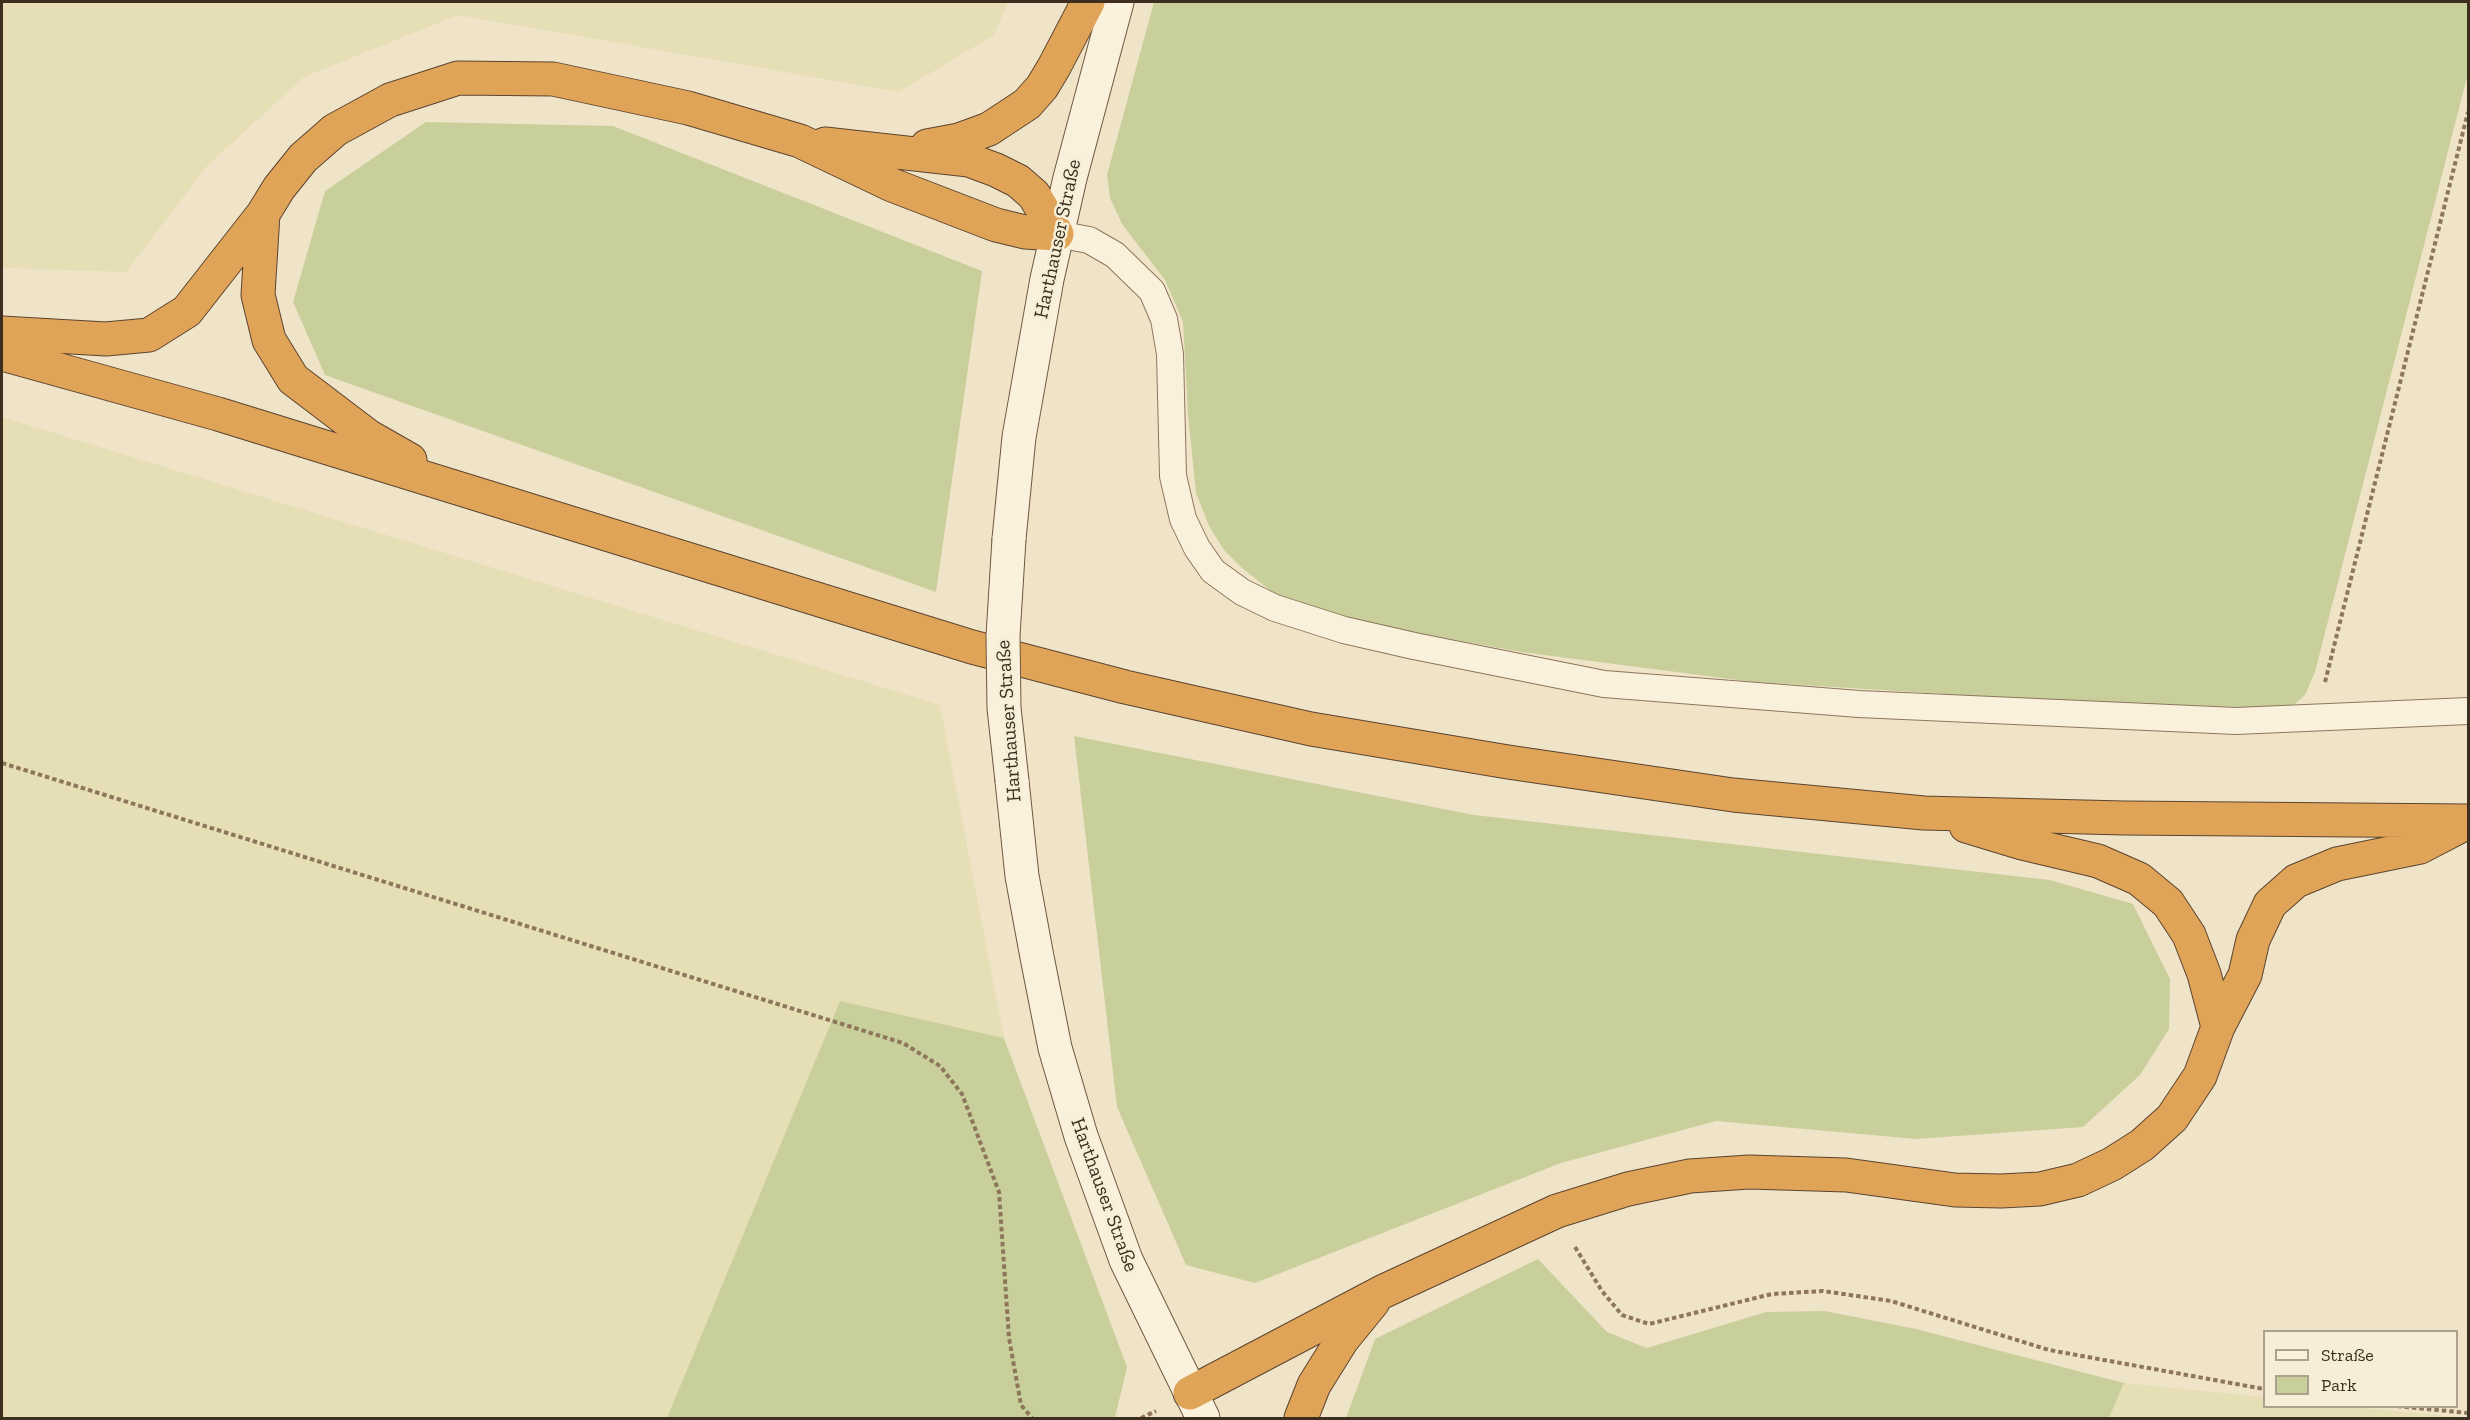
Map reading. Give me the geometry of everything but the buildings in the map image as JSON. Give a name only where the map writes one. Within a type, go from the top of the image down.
[{"type":"highway","points":[[893,152],[959,141],[989,129],[1026,104],[1042,87],[1088,2]]},
{"type":"highway","points":[[2,333],[106,339],[149,335],[186,310],[263,214],[279,188],[303,158],[335,130],[390,100],[458,78],[554,79],[688,108],[800,141],[892,185],[996,225],[1025,232],[1057,234]]},
{"type":"highway","points":[[800,141],[969,159],[1018,181],[1034,195],[1057,234]]},
{"type":"highway","points":[[263,214],[258,295],[269,340],[293,379],[368,436],[464,491]]},
{"type":"highway","points":[[2,354],[218,414],[972,647],[1125,687],[1311,729],[1508,762],[1733,795],[1924,813],[2124,818],[2469,821]]},
{"type":"highway","points":[[1924,813],[2022,843],[2098,861],[2139,879],[2168,903],[2189,935],[2204,974],[2218,1027]]},
{"type":"highway","points":[[1197,1406],[1382,1292],[1557,1211],[1628,1189],[1690,1176],[1749,1172],[1846,1175],[1955,1190],[2040,1189],[2078,1180],[2112,1164],[2142,1145],[2172,1118],[2200,1076],[2218,1027],[2245,975],[2253,940],[2270,904],[2296,881],[2337,864],[2420,847],[2469,821]]},
{"type":"highway","points":[[1301,1419],[1314,1385],[1342,1340],[1382,1292]]},
{"type":"main road","name":"Harthauser Straße","points":[[1118,2],[1057,234],[1019,437],[1003,636],[1004,708],[1022,876],[1058,1059],[1081,1136],[1126,1260],[1197,1406]]},
{"type":"lane","points":[[1057,234],[1089,240],[1115,255],[1152,291],[1164,319],[1170,354],[1173,476],[1183,519],[1197,548],[1213,571],[1242,592],[1275,608],[1344,630],[1604,684],[1871,704],[2236,721],[2469,711]]},
{"type":"path","points":[[2317,717],[2339,622],[2469,112]]},
{"type":"path","points":[[2,763],[903,1043],[940,1066],[962,1094],[999,1192],[1009,1338],[1021,1405],[1032,1419]]},
{"type":"path","points":[[1557,1211],[1602,1291],[1622,1315],[1649,1324],[1772,1294],[1823,1291],[1891,1301],[2049,1350],[2263,1389]]},
{"type":"path","points":[[2409,1408],[2469,1413]]},
{"type":"shaded area","points":[[2,2],[1008,2],[994,35],[899,92],[458,15],[304,77],[207,166],[126,272],[2,268]]},
{"type":"shaded area","points":[[2,417],[940,705],[1004,1038],[840,1001],[667,1418],[2,1418]]},
{"type":"shaded area","points":[[2124,1383],[2263,1397],[2263,1408],[2363,1408],[2468,1418],[2109,1418]]},
{"type":"green space","points":[[1154,2],[2468,2],[2468,73],[2315,672],[2305,695],[2289,709],[2026,699],[1754,682],[1521,652],[1384,627],[1311,609],[1271,591],[1224,550],[1209,526],[1196,493],[1188,414],[1183,322],[1165,280],[1122,224],[1110,198],[1107,175]]},
{"type":"green space","points":[[426,122],[613,126],[982,271],[936,592],[325,375],[293,302],[325,191]]},
{"type":"green space","points":[[1074,736],[1474,815],[2050,880],[2133,904],[2170,979],[2169,1029],[2140,1075],[2083,1127],[1916,1139],[1716,1121],[1561,1163],[1255,1283],[1186,1265],[1117,1107]]},
{"type":"green space","points":[[840,1001],[1004,1038],[1127,1367],[1115,1418],[667,1418]]},
{"type":"green space","points":[[1538,1259],[1607,1332],[1647,1348],[1766,1312],[1825,1311],[1916,1329],[2124,1383],[2109,1418],[1346,1418],[1375,1339]]}]
